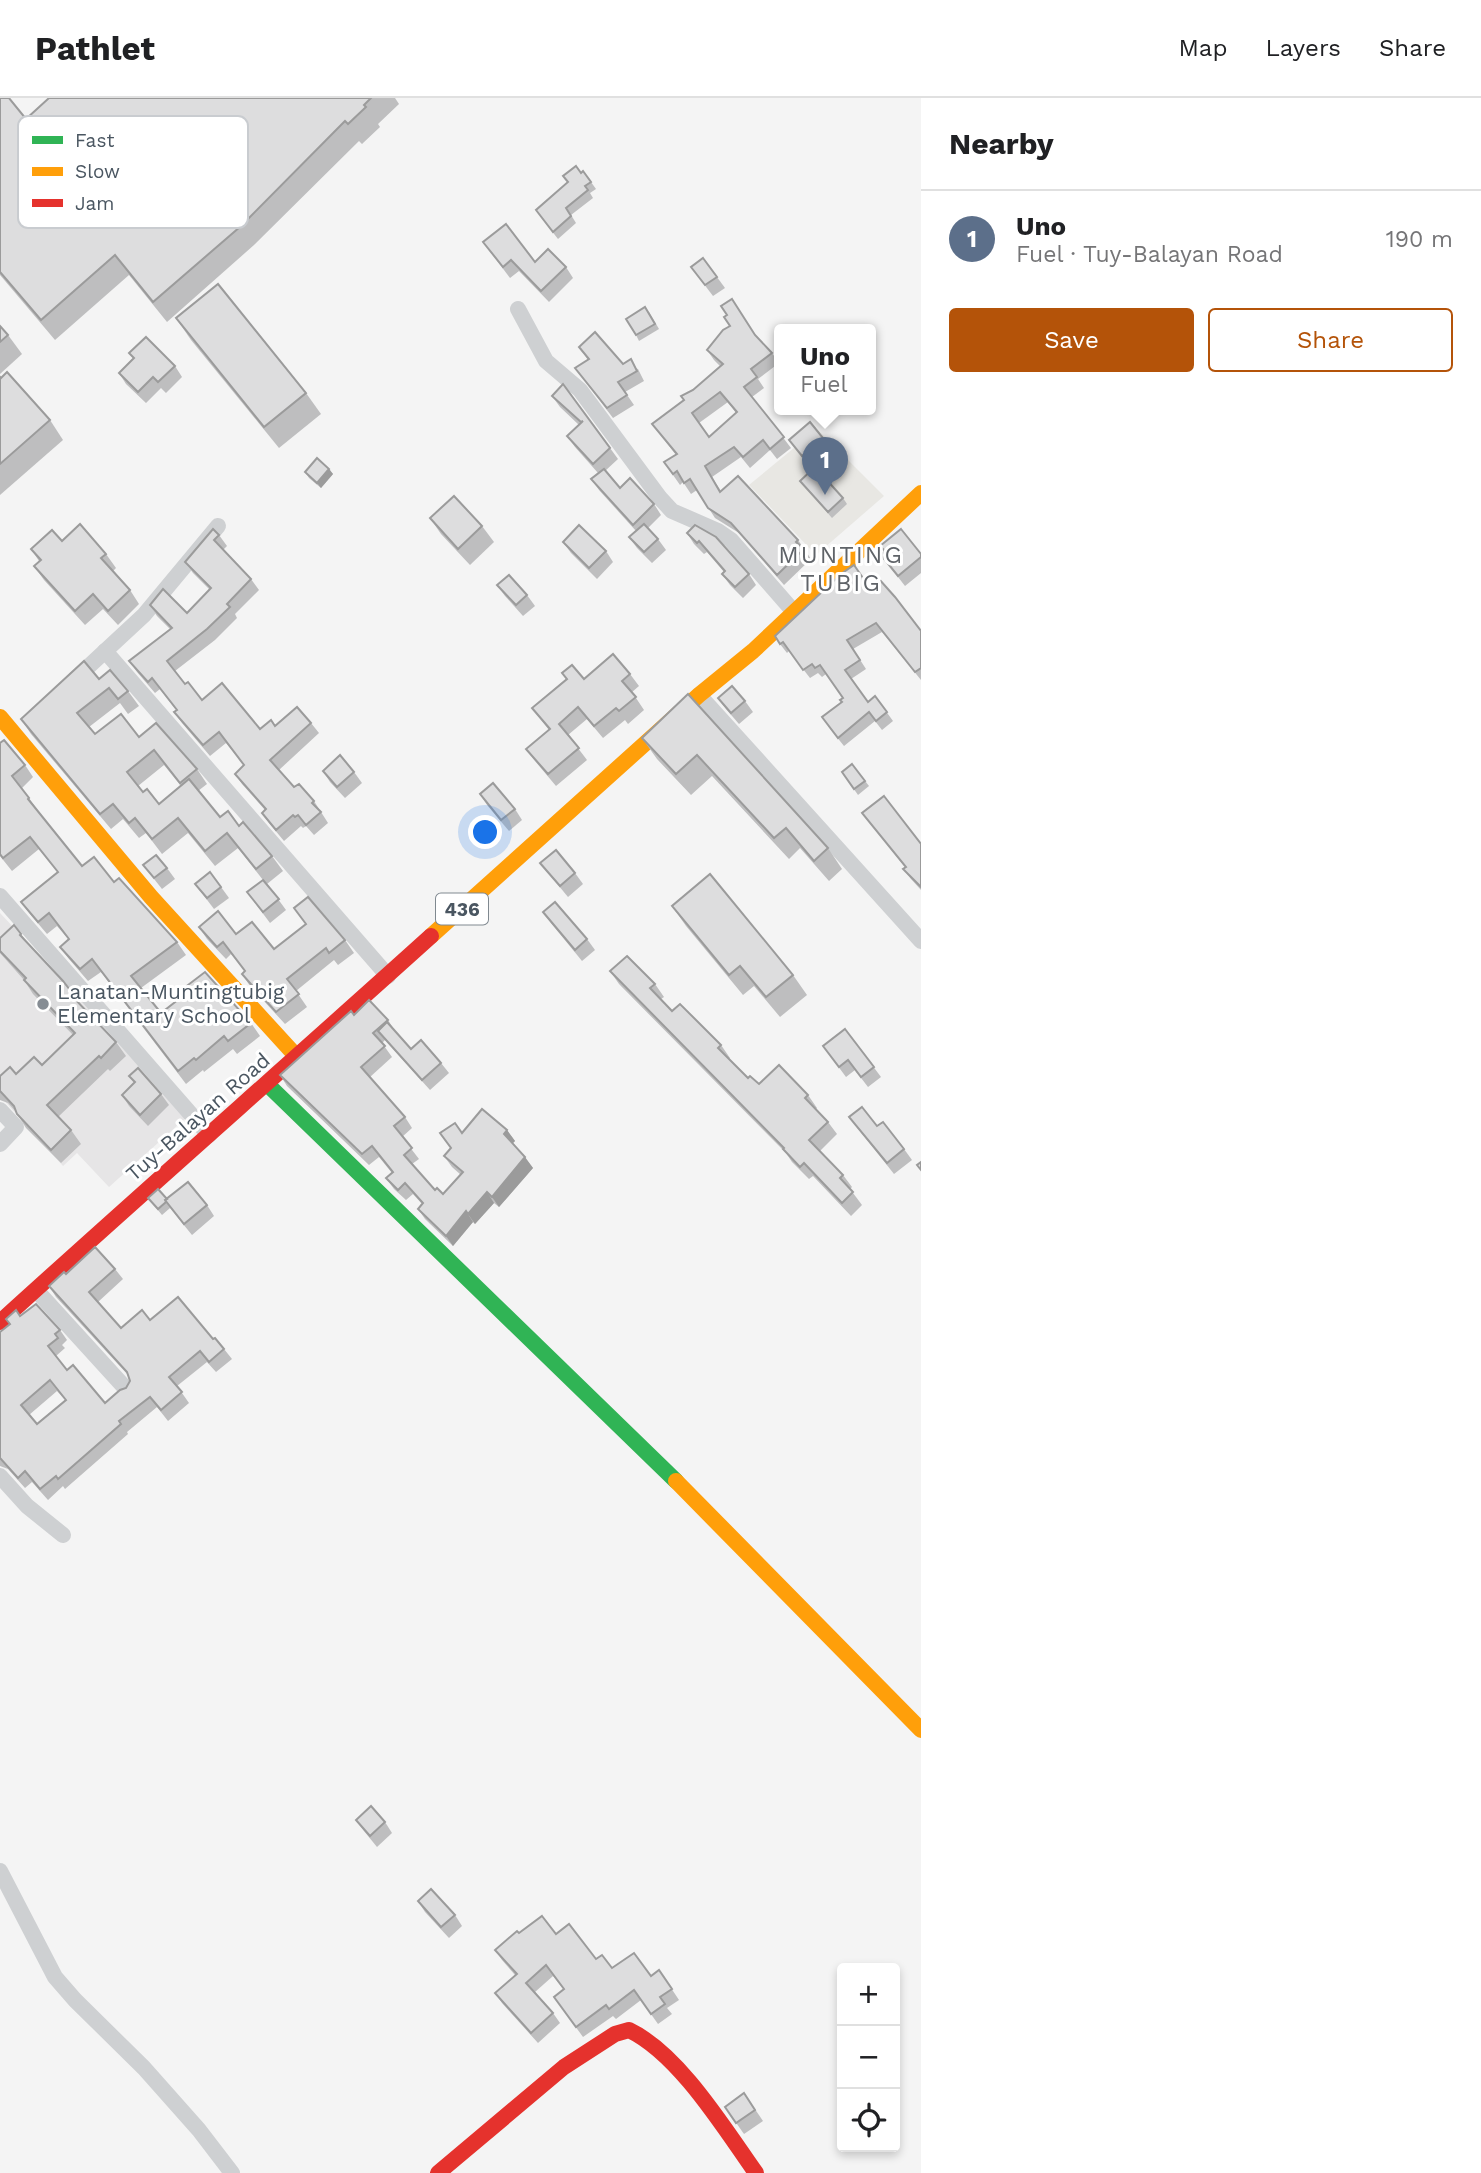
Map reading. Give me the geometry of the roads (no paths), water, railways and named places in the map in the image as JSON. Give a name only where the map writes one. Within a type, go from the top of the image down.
[{"type":"street","points":[[518,309],[546,361],[580,390],[660,498],[672,511],[718,531],[731,540],[794,612]]},
{"type":"street","name":"Tuy-Balayan Road","points":[[0,1322],[794,612],[921,493]]},
{"type":"street","points":[[65,689],[144,615],[218,526]]},
{"type":"street","points":[[105,651],[388,976]]},
{"type":"street","points":[[699,695],[921,942]]},
{"type":"street","points":[[0,717],[21,731],[151,897],[297,1058]]},
{"type":"street","points":[[0,749],[21,731]]},
{"type":"street","points":[[0,896],[209,1135]]},
{"type":"street","points":[[267,1084],[714,1518],[921,1730]]},
{"type":"street","points":[[0,1110],[16,1128],[0,1144]]},
{"type":"street","points":[[36,1290],[127,1390]]},
{"type":"street","points":[[0,1476],[27,1506],[63,1535]]},
{"type":"street","points":[[0,1871],[55,1977],[144,2068],[199,2130],[232,2173]]},
{"type":"street","points":[[438,2173],[575,2058],[615,2032],[627,2029],[640,2034],[655,2046],[691,2085],[756,2173]]},
{"type":"place","name":"Uno","points":[[825,495]]},
{"type":"place","name":"Lanatan-Muntingtubig Elementary School","points":[[43,1004]]},
{"type":"district","name":"MUNTING TUBIG","points":[[841,569]]}]
